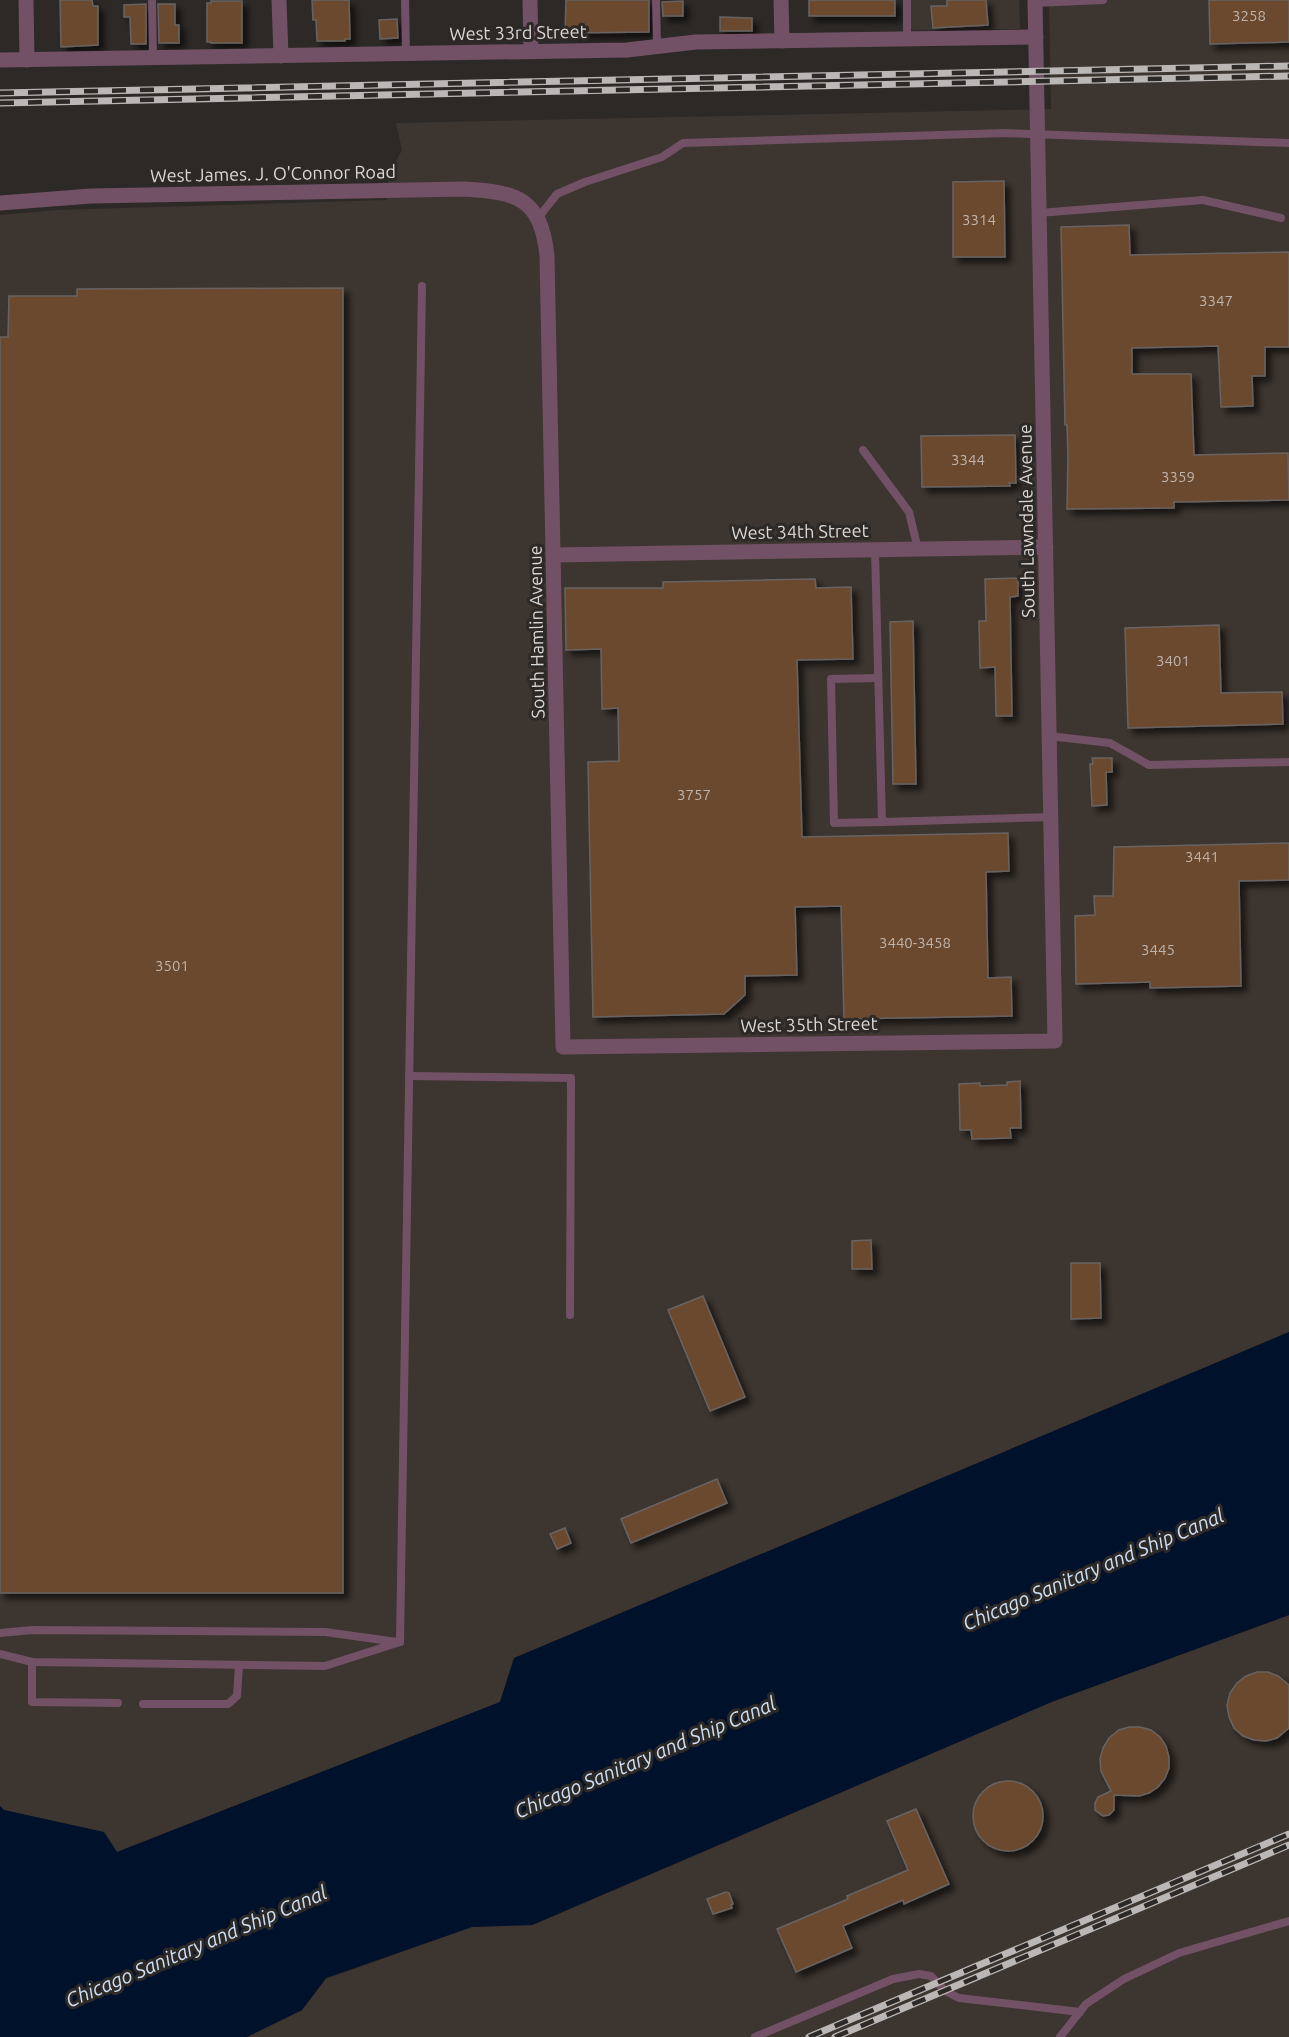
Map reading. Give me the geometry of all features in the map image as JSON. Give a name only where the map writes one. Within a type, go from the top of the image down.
[{"type":"street","points":[[26,0],[27,60]]},
{"type":"street","points":[[279,0],[280,56]]},
{"type":"street","points":[[530,0],[531,51]]},
{"type":"street","points":[[781,0],[782,40]]},
{"type":"street","name":"South Lawndale Avenue","points":[[1035,1],[1055,1041]]},
{"type":"street","name":"West 33rd Street","points":[[0,60],[627,50],[696,42],[1036,37]]},
{"type":"street","name":"West James. J. O'Connor Road","points":[[0,203],[91,196],[464,189],[489,190],[511,196],[524,202],[538,218]]},
{"type":"street","name":"South Hamlin Avenue","points":[[538,218],[545,237],[547,256],[563,1047]]},
{"type":"street","name":"West 34th Street","points":[[554,555],[1046,547]]},
{"type":"street","name":"West 35th Street","points":[[563,1047],[1055,1041]]},
{"type":"lane","points":[[152,0],[153,58]]},
{"type":"lane","points":[[405,0],[406,54]]},
{"type":"lane","points":[[656,0],[657,46]]},
{"type":"lane","points":[[907,0],[908,39]]},
{"type":"lane","points":[[1035,1],[1102,0]]},
{"type":"lane","points":[[538,218],[557,194],[585,182],[662,157],[683,143],[1038,134],[1289,143]]},
{"type":"lane","points":[[1039,213],[1203,200],[1281,218]]},
{"type":"lane","points":[[400,1642],[422,286]]},
{"type":"lane","points":[[863,450],[909,512],[918,549]]},
{"type":"lane","points":[[875,550],[882,822]]},
{"type":"lane","points":[[878,678],[831,679],[834,824],[1051,818]]},
{"type":"lane","points":[[1049,736],[1110,743],[1149,765],[1289,762]]},
{"type":"lane","points":[[409,1076],[571,1077],[570,1315]]},
{"type":"lane","points":[[0,1633],[32,1630],[325,1632],[400,1642]]},
{"type":"lane","points":[[0,1654],[32,1662],[325,1666],[400,1642]]},
{"type":"lane","points":[[32,1662],[32,1702],[118,1703]]},
{"type":"lane","points":[[143,1704],[228,1704],[237,1696],[239,1665]]},
{"type":"lane","points":[[1060,2037],[1086,2004],[1124,1978],[1179,1953],[1289,1921]]},
{"type":"lane","points":[[755,2037],[893,1978],[919,1974],[931,1976],[945,1991],[958,1998],[1080,2012]]},
{"type":"shaded area","points":[[907,0],[1019,0],[1020,29],[907,30]]},
{"type":"shaded area","points":[[1049,0],[1289,0],[1289,1332],[515,1658],[500,1702],[117,1852],[103,1832],[4,1810],[0,1806],[0,215],[57,210],[387,200],[389,174],[402,150],[396,123],[1051,109]]},
{"type":"shaded area","points":[[1289,1615],[1289,2037],[247,2037],[302,2010],[326,1979],[472,1927],[533,1925],[1054,1701]]},
{"type":"water","name":"Chicago Sanitary and Ship Canal","points":[[1289,1332],[1289,1615],[1054,1701],[532,1925],[472,1927],[326,1978],[302,2010],[247,2037],[0,2037],[0,1806],[4,1810],[104,1832],[117,1852],[500,1702],[514,1658]]},
{"type":"building","points":[[60,0],[92,0],[93,6],[98,6],[98,45],[61,47]]},
{"type":"building","points":[[312,0],[349,0],[350,39],[317,41]]},
{"type":"building","points":[[566,0],[649,0],[649,32],[565,33]]},
{"type":"building","points":[[809,0],[895,0],[895,16],[809,16]]},
{"type":"building","points":[[947,0],[986,0],[988,25],[933,28],[931,6],[947,6]]},
{"type":"building","points":[[1209,0],[1289,0],[1289,42],[1210,44]]},
{"type":"building","points":[[242,1],[242,43],[207,42],[207,3]]},
{"type":"building","points":[[683,1],[683,16],[663,16],[662,2]]},
{"type":"building","points":[[146,4],[146,44],[131,44],[130,17],[124,17],[124,5]]},
{"type":"building","points":[[158,4],[175,4],[175,25],[179,25],[179,43],[159,43]]},
{"type":"building","points":[[720,17],[752,18],[752,31],[720,31]]},
{"type":"building","points":[[397,19],[398,38],[380,39],[379,20]]},
{"type":"building","points":[[1004,181],[1005,257],[953,257],[953,182]]},
{"type":"building","points":[[1129,225],[1130,255],[1289,252],[1289,347],[1265,347],[1265,376],[1252,376],[1253,406],[1221,407],[1218,346],[1132,348],[1132,374],[1191,374],[1194,455],[1288,453],[1289,500],[1174,502],[1174,508],[1067,509],[1068,457],[1067,425],[1065,425],[1061,227]]},
{"type":"building","points":[[343,288],[343,1593],[0,1593],[0,337],[8,337],[9,296],[77,296],[77,289]]},
{"type":"building","points":[[1015,435],[1016,483],[1009,483],[1010,486],[922,487],[921,436]]},
{"type":"building","points":[[1018,578],[1018,596],[1010,597],[1012,716],[996,716],[995,667],[980,668],[979,621],[986,621],[985,579]]},
{"type":"building","points":[[815,579],[816,588],[851,587],[853,659],[797,660],[802,837],[1008,833],[1009,871],[986,872],[988,978],[1011,977],[1012,1016],[844,1019],[841,906],[795,907],[797,975],[745,976],[745,995],[724,1014],[593,1017],[588,762],[619,761],[618,708],[602,709],[601,649],[566,650],[565,588],[663,588],[663,582]]},
{"type":"building","points":[[913,621],[916,784],[893,784],[890,622]]},
{"type":"building","points":[[1219,625],[1221,693],[1282,692],[1283,724],[1128,728],[1125,628]]},
{"type":"building","points":[[1092,758],[1112,758],[1112,772],[1106,772],[1107,805],[1092,806],[1090,764],[1093,764]]},
{"type":"building","points":[[1289,843],[1289,880],[1239,881],[1241,986],[1150,988],[1150,982],[1076,984],[1075,916],[1095,915],[1094,896],[1113,896],[1114,847]]},
{"type":"building","points":[[1020,1081],[1021,1128],[1010,1128],[1011,1138],[972,1139],[971,1130],[960,1130],[959,1084],[1007,1085],[1007,1082]]},
{"type":"building","points":[[871,1240],[872,1269],[852,1269],[852,1241]]},
{"type":"building","points":[[1071,1263],[1100,1263],[1101,1318],[1071,1319]]},
{"type":"building","points":[[703,1296],[745,1397],[710,1411],[668,1310]]},
{"type":"building","points":[[717,1479],[727,1503],[631,1543],[621,1519]]},
{"type":"building","points":[[565,1528],[571,1543],[557,1549],[550,1534]]},
{"type":"building","points":[[1257,1672],[1268,1672],[1278,1676],[1289,1685],[1289,1728],[1277,1738],[1266,1741],[1243,1736],[1234,1728],[1227,1705],[1230,1693],[1237,1683]]},
{"type":"building","points":[[1129,1727],[1151,1730],[1160,1737],[1166,1746],[1169,1768],[1158,1787],[1149,1793],[1139,1796],[1114,1795],[1114,1810],[1109,1815],[1103,1816],[1095,1810],[1095,1803],[1098,1797],[1111,1791],[1101,1771],[1100,1759],[1103,1748],[1109,1738],[1119,1730]]},
{"type":"building","points":[[1008,1781],[1021,1784],[1033,1791],[1040,1803],[1043,1816],[1040,1829],[1033,1841],[1021,1848],[1008,1851],[995,1848],[983,1841],[976,1829],[973,1816],[976,1803],[983,1791],[995,1784]]},
{"type":"building","points":[[916,1809],[949,1884],[904,1904],[903,1900],[843,1926],[852,1948],[796,1972],[777,1929],[848,1899],[847,1896],[908,1870],[887,1821]]},
{"type":"building","points":[[729,1893],[732,1908],[713,1914],[707,1899]]},
{"type":"railway","points":[[0,93],[1289,66]]},
{"type":"railway","points":[[0,103],[1289,76]]},
{"type":"railway","points":[[809,2037],[1289,1834]]},
{"type":"railway","points":[[835,2037],[1289,1845]]}]
